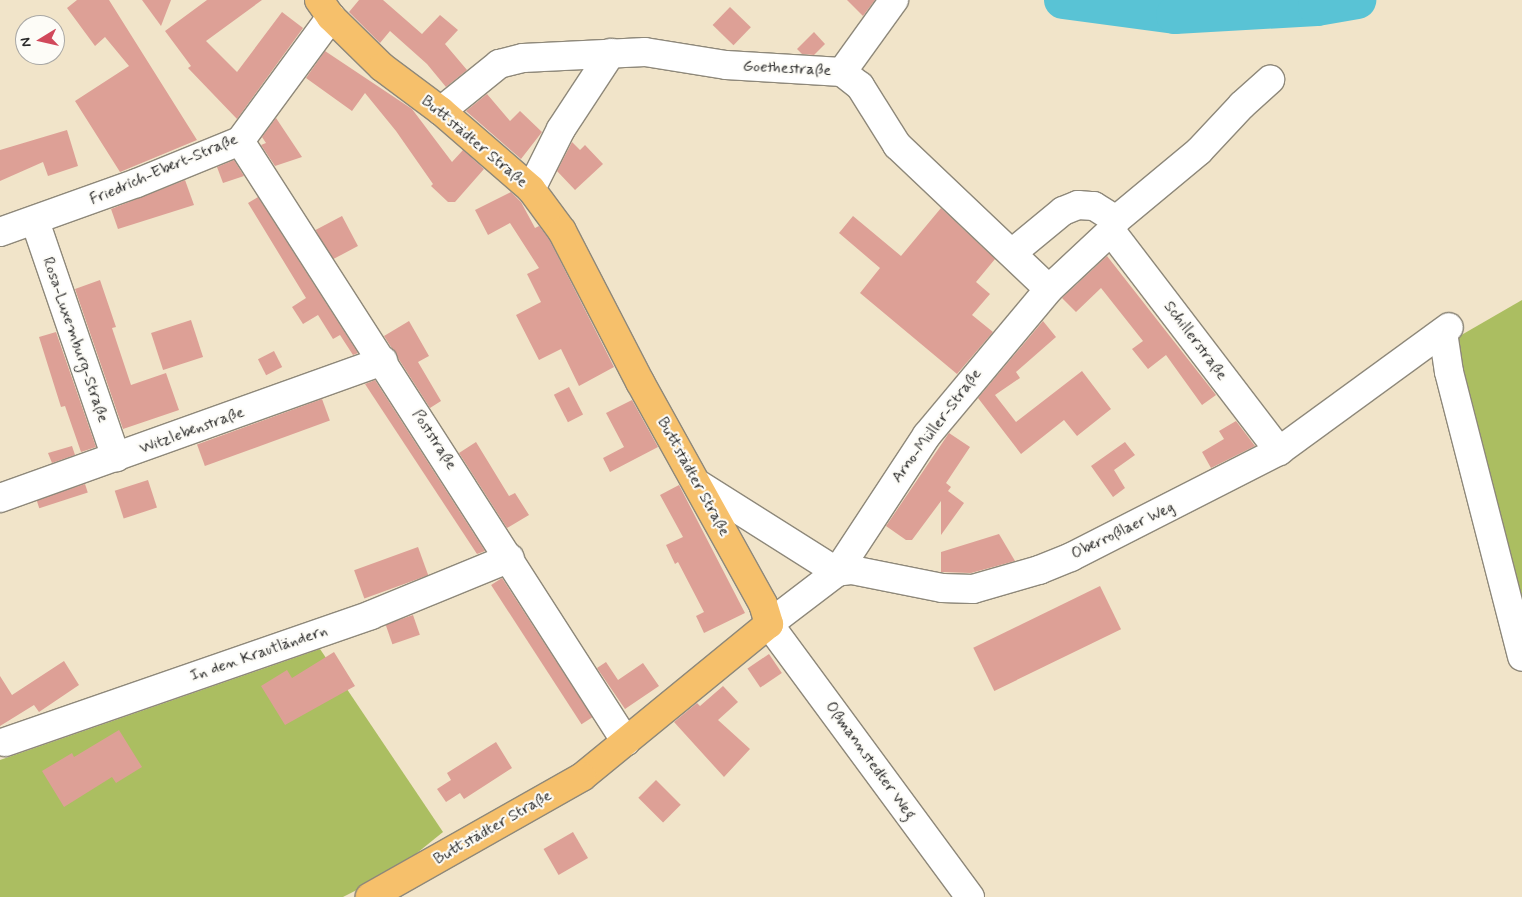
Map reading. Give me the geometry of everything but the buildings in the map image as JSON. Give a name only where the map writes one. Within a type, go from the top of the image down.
[{"type":"main road","name":"Buttstädter Straße","points":[[325,8],[382,67],[441,111],[531,189],[562,231],[640,382],[763,604],[769,624],[582,777],[370,897]]},
{"type":"street","points":[[842,72],[894,0]]},
{"type":"street","name":"Friedrich-Ebert-Straße","points":[[0,232],[35,221],[240,141],[325,8]]},
{"type":"street","name":"Goethestraße","points":[[441,111],[499,64],[523,58],[645,52],[726,65],[842,72],[860,86],[897,145],[1049,289]]},
{"type":"street","points":[[531,189],[561,129],[611,53]]},
{"type":"street","name":"Arno-Müller-Straße","points":[[838,572],[927,435],[1049,289],[1113,225],[1199,151],[1242,105],[1270,80]]},
{"type":"street","name":"Poststraße","points":[[240,141],[510,558],[626,742]]},
{"type":"street","points":[[1012,253],[1063,211],[1078,205],[1094,206],[1113,225]]},
{"type":"street","name":"Rosa-Luxemburg-Straße","points":[[35,221],[116,458]]},
{"type":"street","name":"Schillerstraße","points":[[1113,225],[1279,451]]},
{"type":"street","name":"Oberroßlaer Weg","points":[[838,572],[852,570],[942,588],[973,589],[994,584],[1072,557],[1279,451],[1446,329],[1450,372]]},
{"type":"street","points":[[1415,353],[1450,372],[1522,657]]},
{"type":"street","name":"Witzlebenstraße","points":[[0,498],[383,361]]},
{"type":"street","points":[[698,484],[838,572],[769,624]]},
{"type":"street","name":"In den Krautländern","points":[[5,742],[371,616],[510,558]]},
{"type":"street","name":"Oßmannstedter Weg","points":[[769,624],[970,897]]},
{"type":"green space","points":[[1522,300],[1522,632],[1451,341]]},
{"type":"green space","points":[[320,649],[443,832],[396,870],[343,897],[0,897],[0,760]]},
{"type":"waterway","points":[[1063,0],[1175,15],[1317,7],[1357,0]]}]
